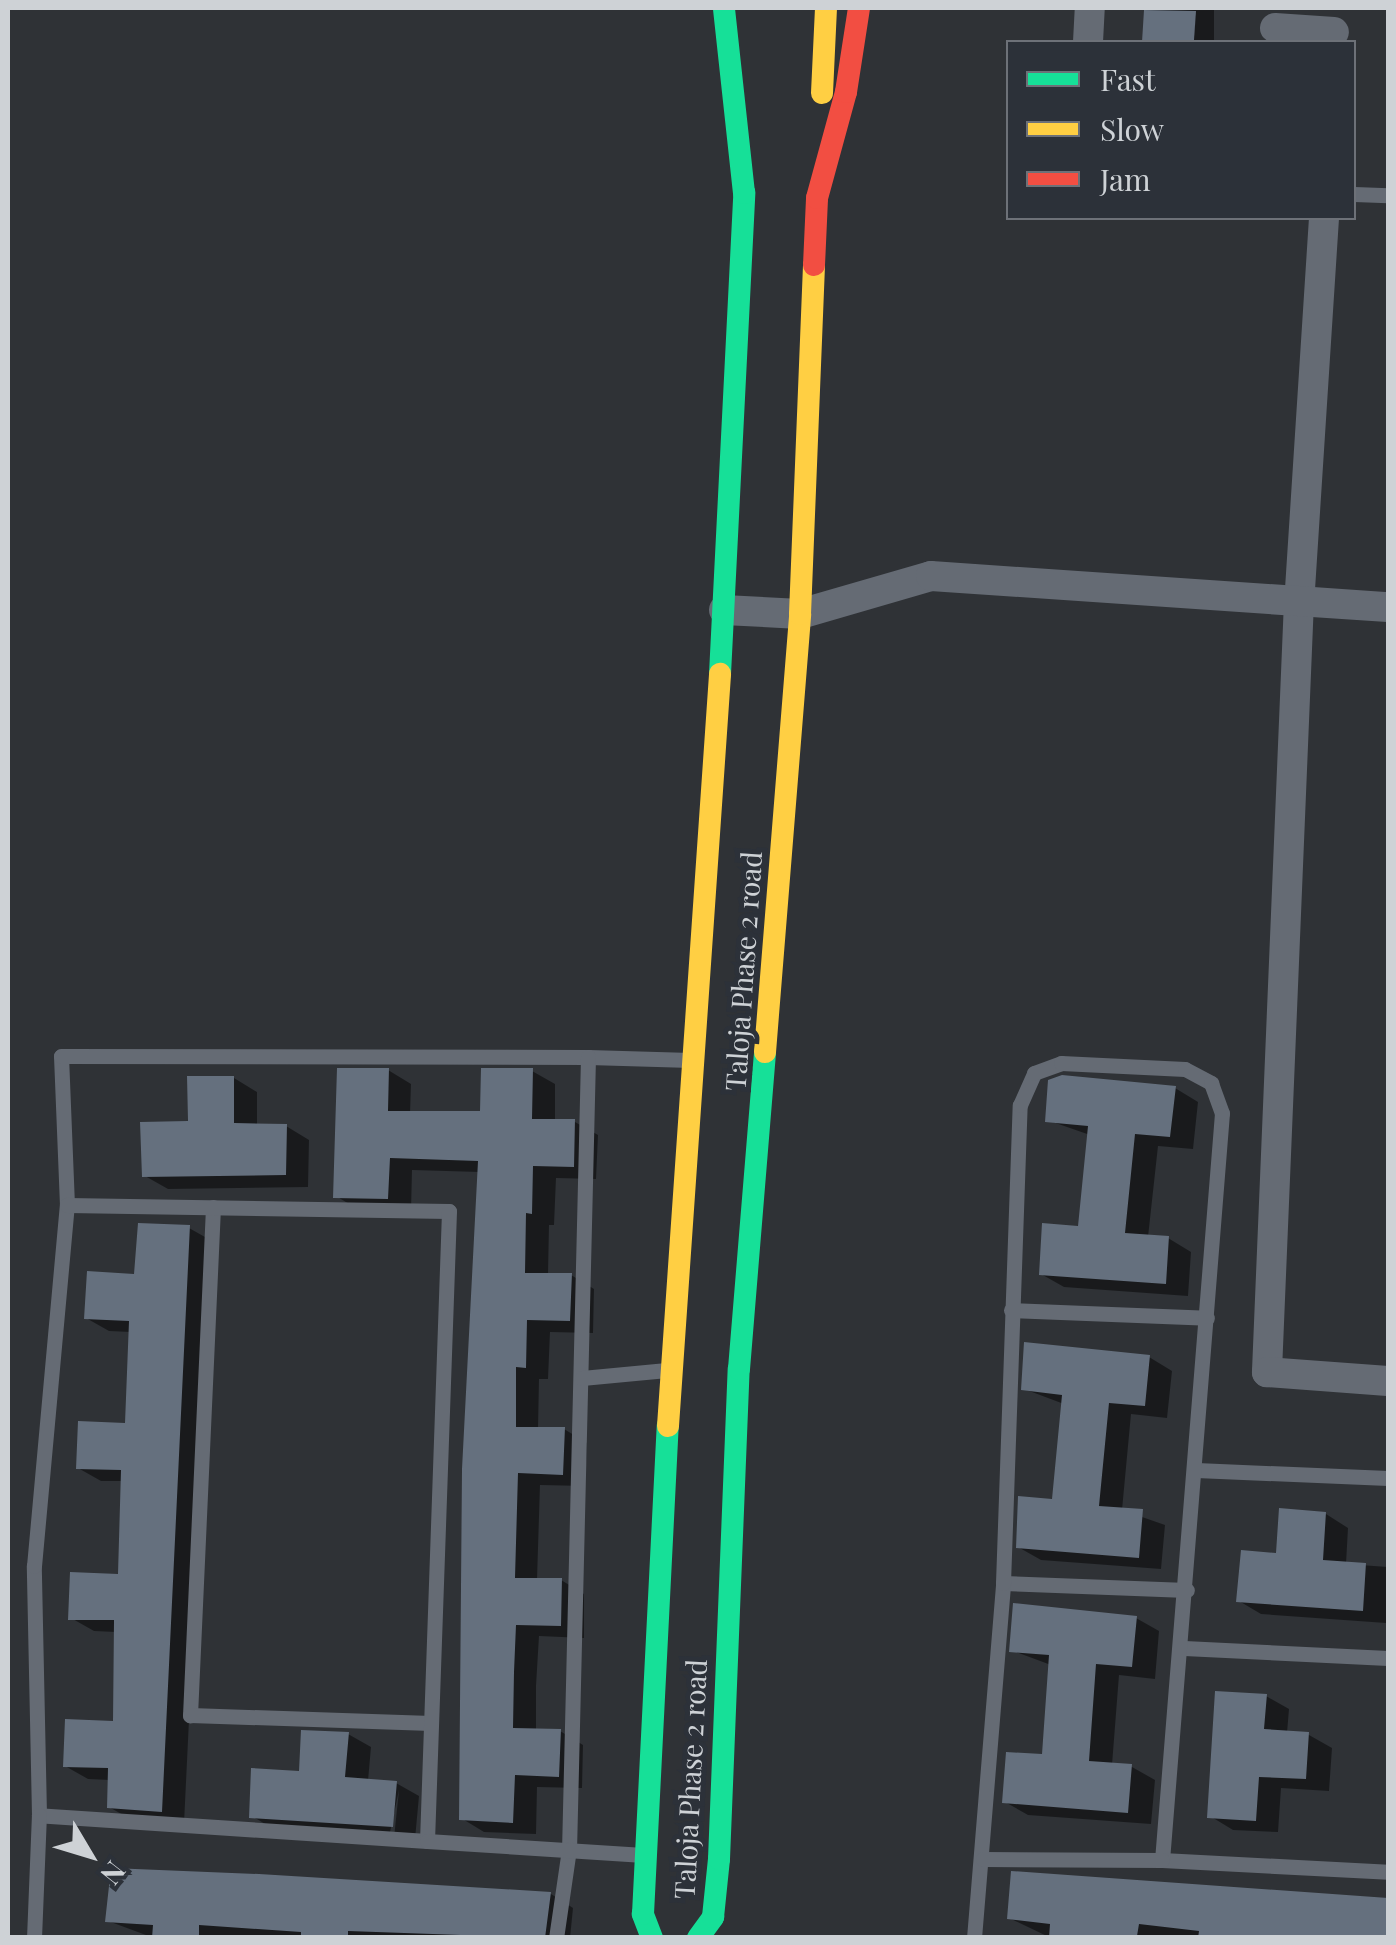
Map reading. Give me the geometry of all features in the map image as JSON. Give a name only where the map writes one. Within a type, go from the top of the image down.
[{"type":"street","name":"Taloja Phase 2 road","points":[[652,1938],[643,1914],[671,1370],[724,610],[744,193],[724,8]]},
{"type":"street","points":[[816,198],[826,8]]},
{"type":"street","name":"Taloja Phase 2 road","points":[[698,1938],[713,1916],[719,1859],[738,1369],[800,614],[816,198],[846,92],[859,8]]},
{"type":"street","points":[[1088,40],[1090,8]]},
{"type":"street","points":[[744,193],[752,26]]},
{"type":"street","points":[[1275,26],[1335,27]]},
{"type":"street","points":[[1324,220],[1300,601],[1268,1372],[1388,1381]]},
{"type":"street","points":[[724,610],[800,614],[932,576],[1388,607]]},
{"type":"lane","points":[[1356,194],[1388,196]]},
{"type":"lane","points":[[34,1938],[39,1815],[34,1566],[66,1205],[61,1056],[694,1060]]},
{"type":"lane","points":[[556,1938],[569,1849],[588,1057]]},
{"type":"lane","points":[[974,1938],[984,1859],[1003,1584],[1020,1105],[1034,1073],[1061,1064],[1186,1069],[1211,1084],[1222,1114],[1184,1648],[1162,1860]]},
{"type":"lane","points":[[66,1205],[449,1212],[427,1841]]},
{"type":"lane","points":[[213,1208],[190,1715],[431,1724]]},
{"type":"lane","points":[[1011,1310],[1207,1318]]},
{"type":"lane","points":[[582,1378],[671,1370]]},
{"type":"lane","points":[[1196,1470],[1388,1478]]},
{"type":"lane","points":[[1003,1584],[1187,1590]]},
{"type":"lane","points":[[1184,1648],[1388,1658]]},
{"type":"lane","points":[[39,1815],[646,1855]]},
{"type":"lane","points":[[984,1859],[1162,1860],[1388,1872]]},
{"type":"building","points":[[1144,10],[1196,11],[1194,40],[1142,40]]},
{"type":"building","points":[[337,1068],[389,1068],[388,1111],[480,1111],[481,1068],[533,1068],[532,1119],[575,1119],[574,1167],[533,1166],[532,1214],[526,1213],[525,1273],[572,1273],[570,1321],[527,1320],[526,1368],[516,1367],[516,1427],[565,1427],[563,1475],[518,1473],[515,1578],[562,1578],[561,1626],[516,1625],[513,1728],[561,1729],[559,1777],[515,1775],[513,1823],[459,1820],[462,1469],[478,1161],[390,1158],[388,1199],[333,1198]]},
{"type":"building","points":[[1062,1075],[1176,1086],[1170,1137],[1135,1134],[1125,1233],[1169,1236],[1166,1284],[1039,1275],[1042,1223],[1078,1226],[1088,1126],[1045,1122],[1048,1080]]},
{"type":"building","points":[[187,1076],[234,1076],[234,1123],[287,1124],[286,1175],[142,1177],[140,1122],[188,1121]]},
{"type":"building","points":[[138,1223],[190,1225],[162,1812],[107,1808],[108,1768],[63,1767],[65,1719],[113,1721],[114,1620],[68,1620],[70,1572],[118,1574],[121,1470],[76,1469],[78,1421],[125,1423],[129,1321],[84,1319],[87,1271],[134,1274]]},
{"type":"building","points":[[1024,1342],[1150,1355],[1145,1406],[1109,1403],[1099,1506],[1143,1509],[1139,1558],[1016,1548],[1018,1496],[1052,1499],[1062,1395],[1021,1390]]},
{"type":"building","points":[[1279,1508],[1326,1512],[1323,1560],[1366,1563],[1363,1611],[1236,1602],[1241,1550],[1276,1553]]},
{"type":"building","points":[[1013,1603],[1137,1616],[1132,1667],[1096,1664],[1089,1761],[1132,1764],[1128,1813],[1002,1803],[1006,1752],[1042,1754],[1049,1655],[1009,1652]]},
{"type":"building","points":[[1215,1691],[1267,1694],[1264,1729],[1309,1732],[1306,1779],[1259,1777],[1256,1821],[1207,1818]]},
{"type":"building","points":[[301,1730],[349,1732],[345,1777],[397,1781],[393,1827],[249,1818],[251,1768],[299,1771]]},
{"type":"building","points":[[111,1868],[551,1892],[545,1938],[348,1931],[348,1938],[301,1938],[301,1932],[199,1925],[199,1938],[152,1938],[153,1925],[105,1922]]},
{"type":"building","points":[[1011,1871],[1388,1898],[1388,1938],[1198,1938],[1199,1931],[1139,1924],[1137,1936],[1049,1938],[1050,1924],[1007,1919]]},
{"type":"traffic: fast","points":[[720,674],[744,193],[724,8]]},
{"type":"traffic: fast","points":[[698,1938],[713,1917],[719,1859],[739,1369],[765,1052]]},
{"type":"traffic: fast","points":[[652,1938],[643,1914],[668,1426]]},
{"type":"traffic: slow","points":[[822,93],[826,8]]},
{"type":"traffic: slow","points":[[765,1052],[800,614],[814,265]]},
{"type":"traffic: slow","points":[[668,1426],[720,674]]},
{"type":"traffic: jam","points":[[814,265],[817,198],[846,92],[859,8]]}]
